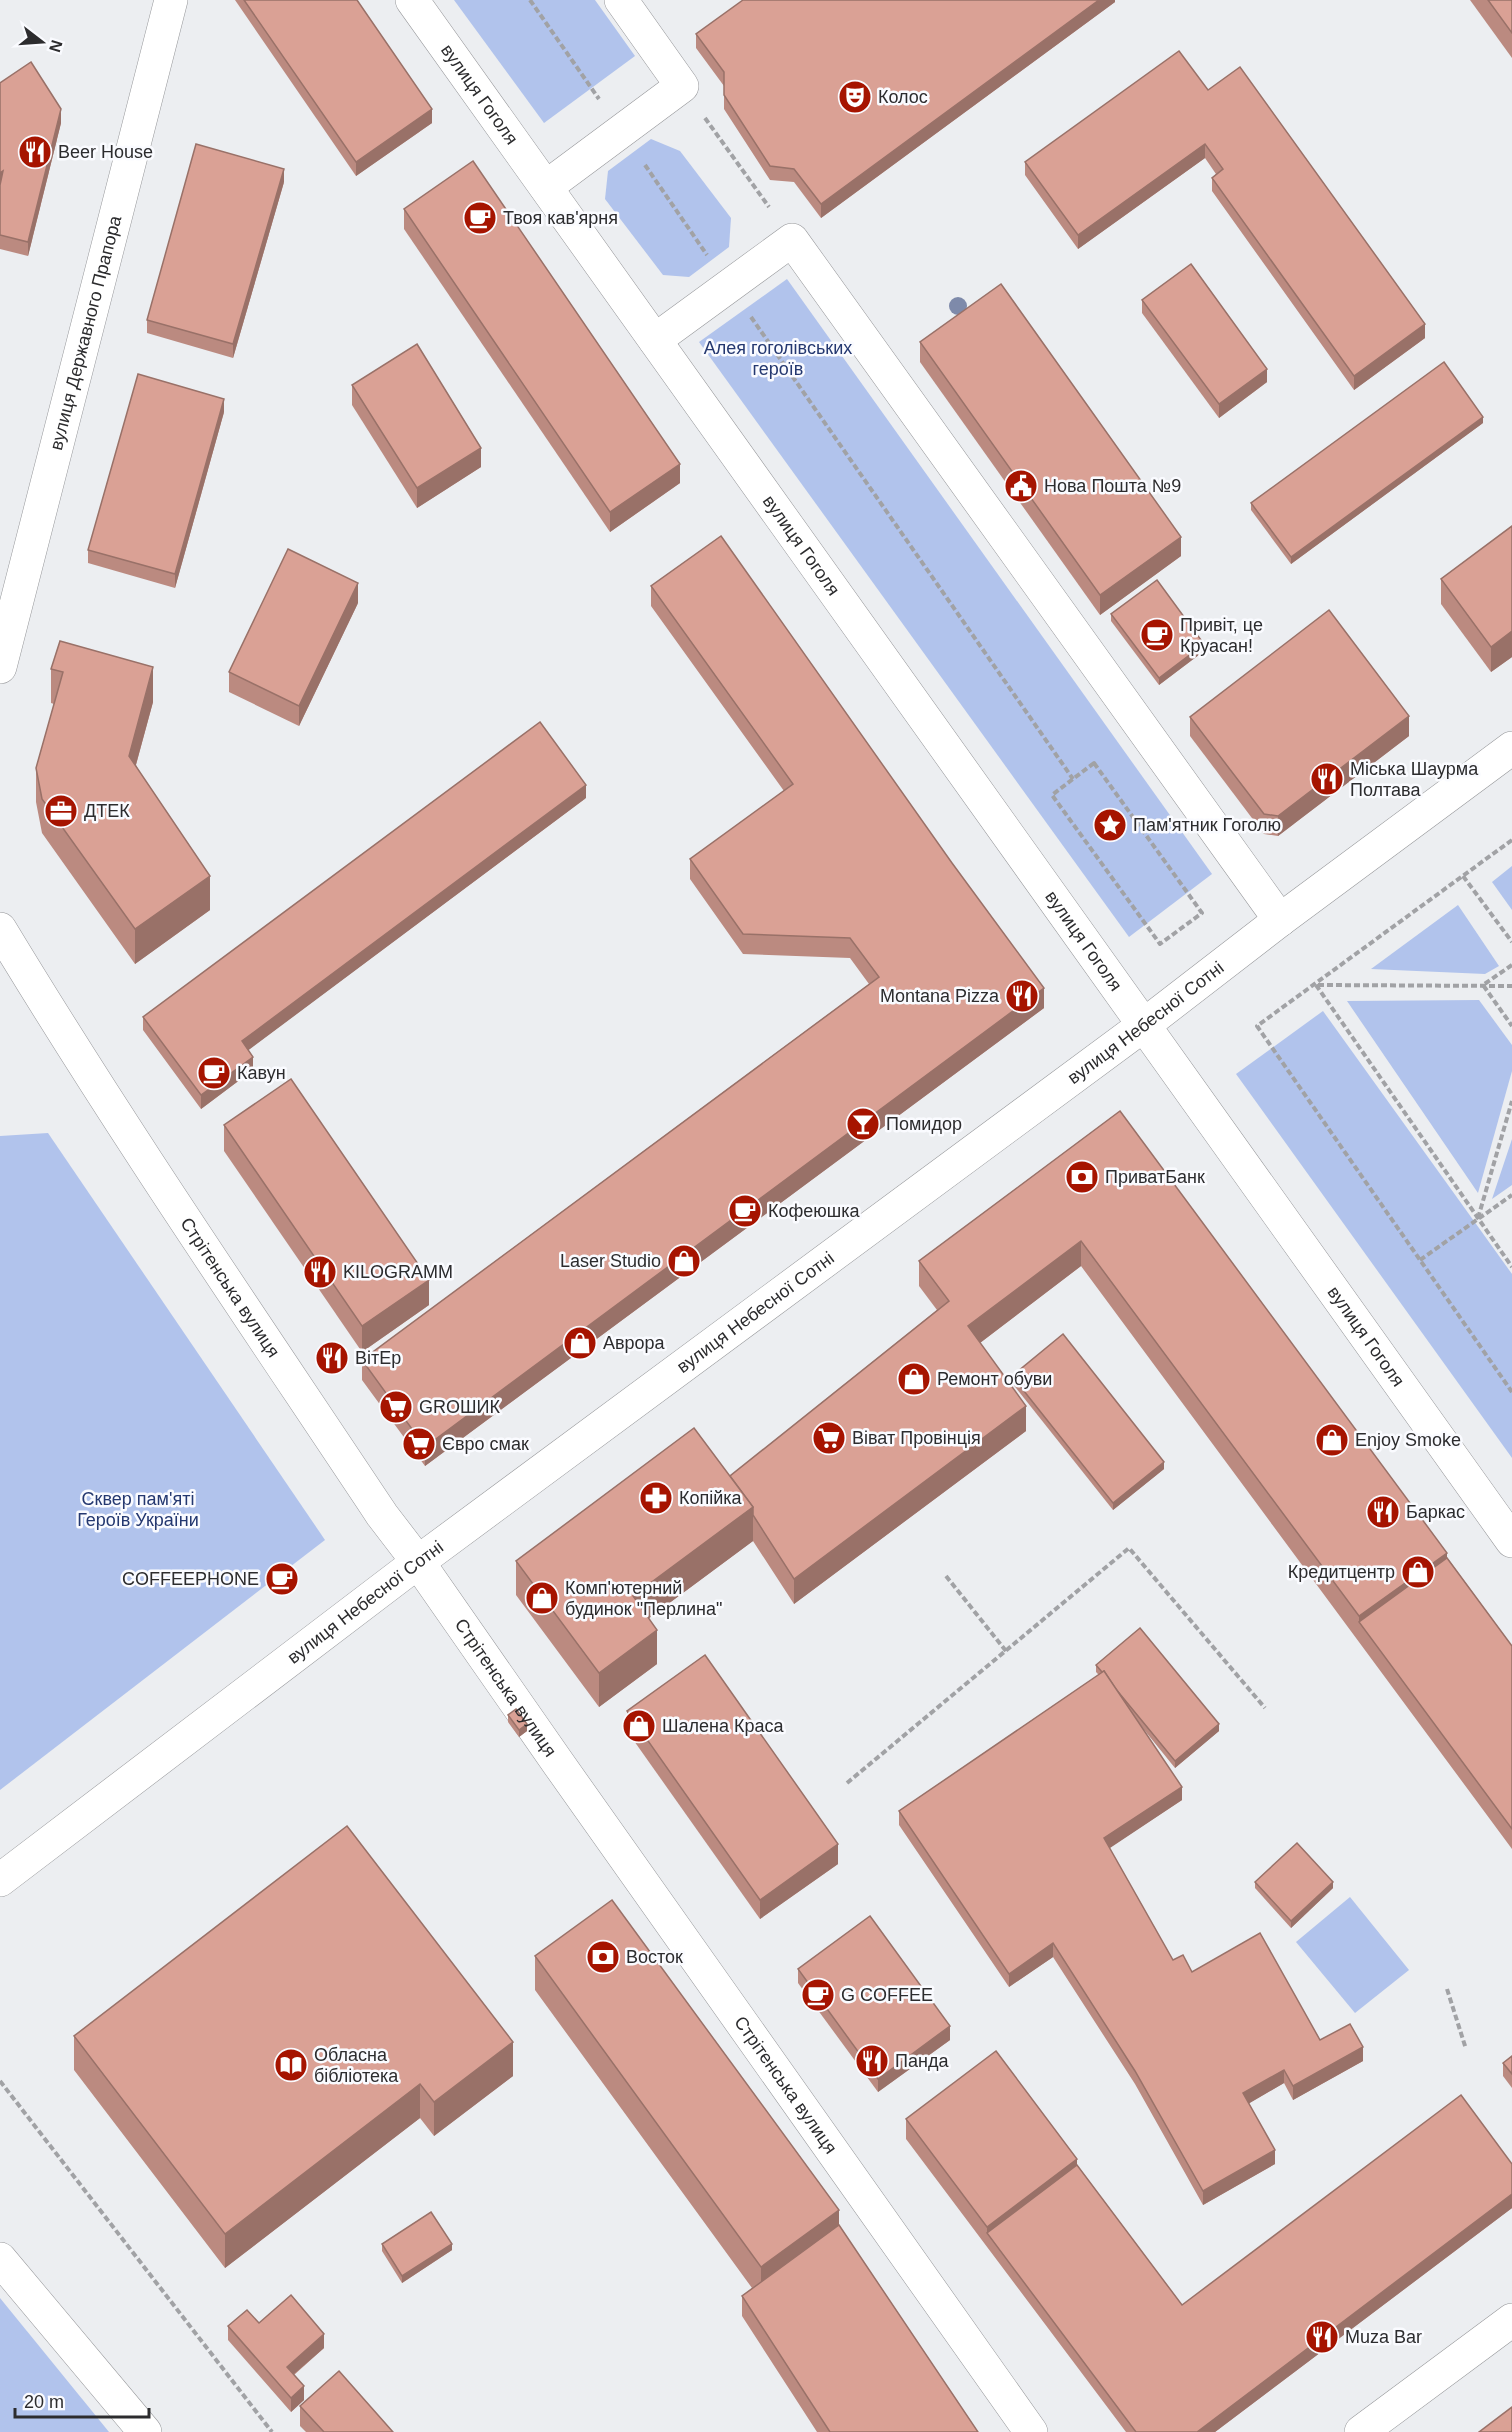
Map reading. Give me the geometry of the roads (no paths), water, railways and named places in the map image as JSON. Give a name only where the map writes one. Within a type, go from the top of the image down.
[{"type":"street","name":"вулиця Державного Прапора","points":[[0,667],[171,0]]},
{"type":"street","name":"вулиця Гоголя","points":[[412,0],[1512,1541]]},
{"type":"street","points":[[546,187],[682,86],[621,0]]},
{"type":"street","points":[[655,340],[792,240],[1280,920]]},
{"type":"street","name":"вулиця Небесної Сотні","points":[[0,1880],[418,1562],[1144,1025],[1280,920],[1512,748]]},
{"type":"street","name":"Стрітенська вулиця","points":[[0,929],[151,1168],[382,1515],[418,1562],[1031,2432]]},
{"type":"street","points":[[0,2259],[145,2432]]},
{"type":"street","points":[[1361,2432],[1512,2320]]},
{"type":"place","name":"Колос","points":[[855,97]]},
{"type":"place","name":"Beer House","points":[[35,152]]},
{"type":"place","name":"Твоя кав'ярня","points":[[480,218]]},
{"type":"place","name":"Нова Пошта №9","points":[[1021,486]]},
{"type":"place","name":"Привіт, це Круасан!","points":[[1157,635]]},
{"type":"place","name":"Міська Шаурма Полтава","points":[[1327,779]]},
{"type":"place","name":"ДТЕК","points":[[61,811]]},
{"type":"place","name":"Пам'ятник Гоголю","points":[[1110,825]]},
{"type":"place","name":"Montana Pizza","points":[[1022,996]]},
{"type":"place","name":"Кавун","points":[[214,1073]]},
{"type":"place","name":"Помидор","points":[[863,1124]]},
{"type":"place","name":"ПриватБанк","points":[[1082,1177]]},
{"type":"place","name":"Кофеюшка","points":[[745,1211]]},
{"type":"place","name":"Laser Studio","points":[[684,1261]]},
{"type":"place","name":"KILOGRAMM","points":[[320,1272]]},
{"type":"place","name":"Аврора","points":[[580,1343]]},
{"type":"place","name":"ВітЕр","points":[[332,1358]]},
{"type":"place","name":"Ремонт обуви","points":[[914,1379]]},
{"type":"place","name":"GROШИК","points":[[396,1407]]},
{"type":"place","name":"Віват Провінція","points":[[829,1438]]},
{"type":"place","name":"Enjoy Smoke","points":[[1332,1440]]},
{"type":"place","name":"Євро смак","points":[[419,1444]]},
{"type":"place","name":"Копійка","points":[[656,1498]]},
{"type":"place","name":"Баркас","points":[[1383,1512]]},
{"type":"place","name":"Кредитцентр","points":[[1418,1572]]},
{"type":"place","name":"COFFEEPHONE","points":[[282,1579]]},
{"type":"place","name":"Комп'ютерний будинок \"Перлина\"","points":[[542,1598]]},
{"type":"place","name":"Шалена Краса","points":[[639,1726]]},
{"type":"place","name":"Восток","points":[[603,1957]]},
{"type":"place","name":"G COFFEE","points":[[818,1995]]},
{"type":"place","name":"Панда","points":[[872,2061]]},
{"type":"place","name":"Обласна бібліотека","points":[[291,2065]]},
{"type":"place","name":"Muza Bar","points":[[1322,2337]]},
{"type":"park label","name":"Алея гоголівських героїв","points":[[778,358]]},
{"type":"park label","name":"Сквер пам'яті Героїв України","points":[[138,1509]]}]
